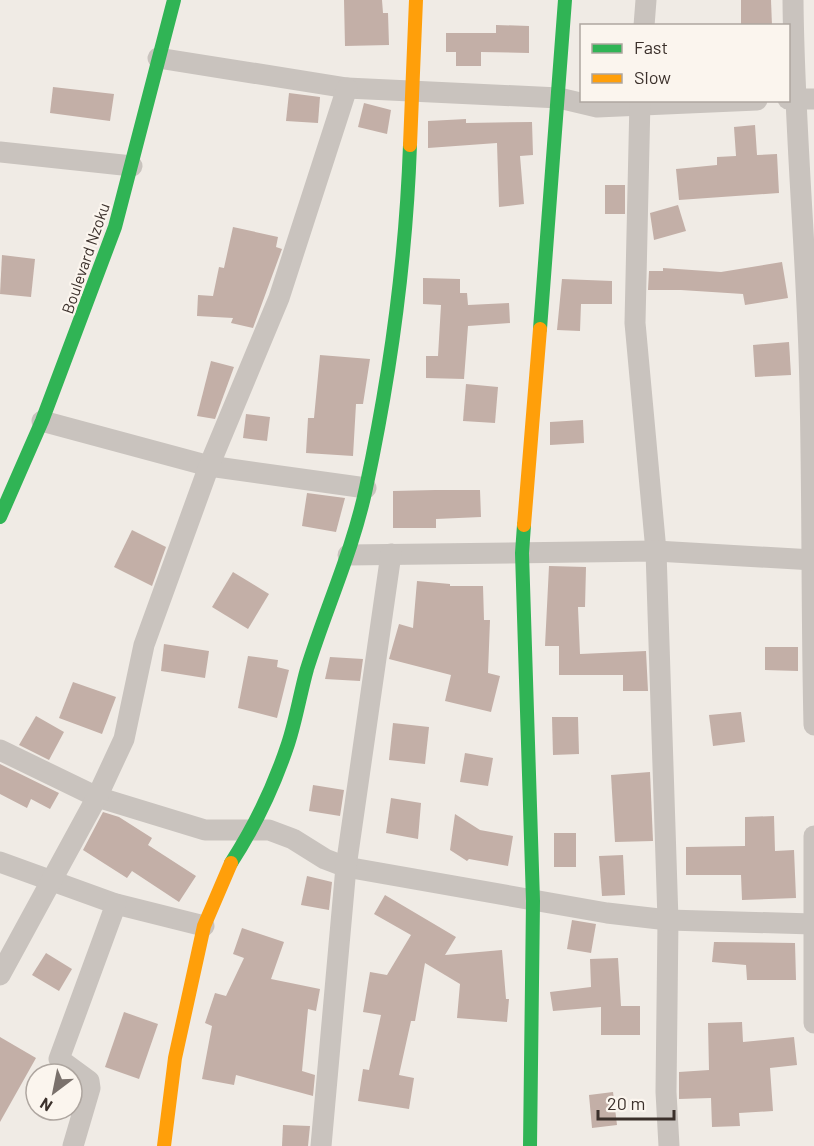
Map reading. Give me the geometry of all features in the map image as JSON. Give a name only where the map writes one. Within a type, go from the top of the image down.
[{"type":"street","name":"Boulevard Nzoku","points":[[0,517],[42,421],[116,227],[174,0]]},
{"type":"street","points":[[164,1146],[173,1068],[204,926],[231,863],[253,829],[288,744],[307,670],[348,555],[366,488],[403,262],[411,178],[416,0]]},
{"type":"street","points":[[530,1146],[533,901],[522,553],[560,98],[558,68],[565,0]]},
{"type":"street","points":[[645,24],[646,0]]},
{"type":"street","points":[[793,0],[809,355],[814,724]]},
{"type":"street","points":[[158,58],[347,88],[412,93],[560,98],[597,107],[679,102]]},
{"type":"street","points":[[0,975],[98,797],[124,739],[144,645],[209,466],[279,298],[347,88]]},
{"type":"street","points":[[640,103],[635,323],[656,551],[669,920],[666,1092],[669,1146]]},
{"type":"street","points":[[0,152],[132,166]]},
{"type":"street","points":[[42,421],[209,466],[366,488]]},
{"type":"street","points":[[348,555],[656,551],[812,560]]},
{"type":"street","points":[[321,1146],[346,867],[391,554]]},
{"type":"street","points":[[0,750],[98,797],[196,828],[216,831],[253,829],[281,834],[325,860],[346,867],[533,901],[669,920],[813,924]]},
{"type":"street","points":[[814,836],[814,1023]]},
{"type":"street","points":[[0,862],[116,904],[204,926]]},
{"type":"street","points":[[73,1146],[90,1088],[89,1081],[85,1075],[63,1064],[59,1059],[116,904]]},
{"type":"building","points":[[344,0],[382,0],[383,13],[388,13],[389,45],[345,46]]},
{"type":"building","points":[[741,0],[771,0],[772,24],[741,24]]},
{"type":"building","points":[[496,25],[529,26],[529,53],[481,52],[481,66],[456,66],[456,52],[446,52],[446,33],[496,33]]},
{"type":"building","points":[[53,87],[114,94],[110,121],[50,113]]},
{"type":"building","points":[[289,93],[320,97],[318,123],[286,121]]},
{"type":"building","points":[[364,103],[391,110],[387,134],[358,127]]},
{"type":"building","points":[[466,119],[466,123],[532,122],[533,155],[520,156],[524,204],[499,207],[497,143],[428,148],[428,121]]},
{"type":"building","points":[[755,125],[757,155],[777,154],[779,193],[679,200],[676,169],[717,165],[717,157],[736,156],[734,127]]},
{"type":"building","points":[[605,185],[625,185],[625,214],[605,214]]},
{"type":"building","points":[[678,205],[686,231],[654,240],[650,213]]},
{"type":"building","points":[[233,227],[278,237],[276,247],[282,249],[253,328],[231,323],[233,318],[197,316],[198,295],[213,296],[219,267],[224,268]]},
{"type":"building","points":[[2,255],[35,259],[31,297],[0,294]]},
{"type":"building","points":[[782,262],[788,298],[745,305],[743,294],[648,290],[649,271],[663,271],[663,268],[721,272]]},
{"type":"building","points":[[423,278],[460,279],[460,293],[467,293],[468,305],[509,303],[510,323],[468,326],[464,379],[426,378],[426,356],[438,356],[441,305],[423,304]]},
{"type":"building","points":[[562,279],[612,281],[612,304],[581,304],[580,331],[557,330]]},
{"type":"building","points":[[789,342],[791,375],[755,377],[753,345]]},
{"type":"building","points":[[320,355],[370,359],[363,404],[356,404],[353,456],[306,453],[308,418],[314,418]]},
{"type":"building","points":[[211,361],[234,367],[215,419],[197,416]]},
{"type":"building","points":[[466,384],[498,387],[495,423],[463,421]]},
{"type":"building","points":[[246,414],[270,417],[267,441],[243,438]]},
{"type":"building","points":[[583,420],[584,443],[550,445],[550,422]]},
{"type":"building","points":[[480,490],[481,517],[436,519],[436,528],[393,528],[393,491]]},
{"type":"building","points":[[307,493],[345,498],[336,532],[302,526]]},
{"type":"building","points":[[132,530],[166,547],[152,586],[114,567]]},
{"type":"building","points":[[549,566],[586,567],[585,607],[578,607],[580,654],[646,651],[648,691],[623,691],[623,675],[559,675],[559,646],[545,646]]},
{"type":"building","points":[[233,572],[269,594],[248,629],[212,607]]},
{"type":"building","points":[[417,581],[450,584],[450,586],[483,586],[484,620],[490,620],[488,673],[500,676],[491,712],[445,701],[451,675],[389,659],[399,624],[413,628]]},
{"type":"building","points":[[164,644],[209,651],[205,678],[161,671]]},
{"type":"building","points":[[765,647],[798,647],[798,671],[765,670]]},
{"type":"building","points":[[248,656],[278,660],[277,667],[289,670],[277,718],[238,708]]},
{"type":"building","points":[[330,657],[363,659],[360,681],[325,679]]},
{"type":"building","points":[[73,682],[116,697],[102,734],[59,718]]},
{"type":"building","points":[[741,712],[745,742],[713,746],[709,715]]},
{"type":"building","points":[[36,716],[64,732],[49,760],[19,745]]},
{"type":"building","points":[[552,717],[578,717],[579,754],[553,755]]},
{"type":"building","points":[[393,723],[429,727],[425,764],[389,760]]},
{"type":"building","points":[[465,753],[493,758],[488,786],[460,782]]},
{"type":"building","points":[[0,764],[59,793],[50,809],[31,799],[27,808],[0,794]]},
{"type":"building","points":[[650,772],[653,841],[615,842],[611,775]]},
{"type":"building","points":[[313,785],[344,790],[340,816],[309,811]]},
{"type":"building","points":[[391,798],[421,803],[418,839],[386,833]]},
{"type":"building","points":[[103,812],[119,817],[152,838],[148,845],[196,876],[179,902],[132,871],[127,878],[83,850]]},
{"type":"building","points":[[455,814],[480,830],[513,836],[508,866],[469,859],[467,861],[450,850]]},
{"type":"building","points":[[774,816],[775,851],[794,850],[796,898],[742,900],[741,875],[686,875],[686,847],[745,846],[745,817]]},
{"type":"building","points":[[554,833],[576,833],[576,867],[554,867]]},
{"type":"building","points":[[623,855],[625,895],[602,896],[599,856]]},
{"type":"building","points":[[307,876],[332,882],[329,910],[301,905]]},
{"type":"building","points":[[385,895],[456,937],[445,955],[502,950],[506,999],[509,999],[507,1022],[457,1018],[460,984],[425,963],[415,1021],[411,1021],[399,1075],[414,1078],[409,1109],[358,1101],[363,1069],[369,1070],[381,1015],[363,1012],[370,972],[387,975],[411,935],[374,914]]},
{"type":"building","points":[[572,920],[596,924],[591,953],[567,949]]},
{"type":"building","points":[[242,928],[284,942],[271,979],[320,989],[316,1011],[308,1009],[302,1071],[315,1075],[313,1096],[236,1075],[234,1085],[202,1079],[212,1026],[205,1023],[215,993],[226,996],[244,958],[233,954]]},
{"type":"building","points":[[714,942],[795,943],[796,980],[747,980],[746,965],[712,962]]},
{"type":"building","points":[[46,953],[72,969],[59,991],[32,975]]},
{"type":"building","points":[[618,958],[621,1006],[640,1006],[640,1035],[601,1035],[601,1007],[553,1011],[550,992],[591,987],[590,959]]},
{"type":"building","points":[[124,1012],[158,1024],[139,1079],[105,1067]]},
{"type":"building","points":[[742,1022],[743,1042],[794,1037],[797,1065],[770,1068],[773,1111],[739,1113],[740,1126],[712,1127],[711,1098],[679,1099],[679,1072],[709,1070],[708,1023]]},
{"type":"building","points":[[0,1037],[36,1058],[34,1062],[24,1062],[24,1079],[0,1122]]},
{"type":"building","points":[[613,1092],[617,1125],[592,1128],[589,1095]]},
{"type":"building","points":[[283,1125],[310,1126],[308,1146],[282,1146]]},
{"type":"traffic: fast","points":[[0,517],[42,421],[115,227],[174,0]]},
{"type":"traffic: fast","points":[[540,329],[565,0]]},
{"type":"traffic: fast","points":[[231,863],[256,820],[283,760],[314,646],[361,511],[375,446],[396,317],[405,231],[410,145]]},
{"type":"traffic: fast","points":[[524,525],[522,553],[533,901],[530,1146]]},
{"type":"traffic: slow","points":[[410,145],[416,0]]},
{"type":"traffic: slow","points":[[524,525],[540,329]]},
{"type":"traffic: slow","points":[[164,1146],[175,1058],[204,926],[231,863]]}]
